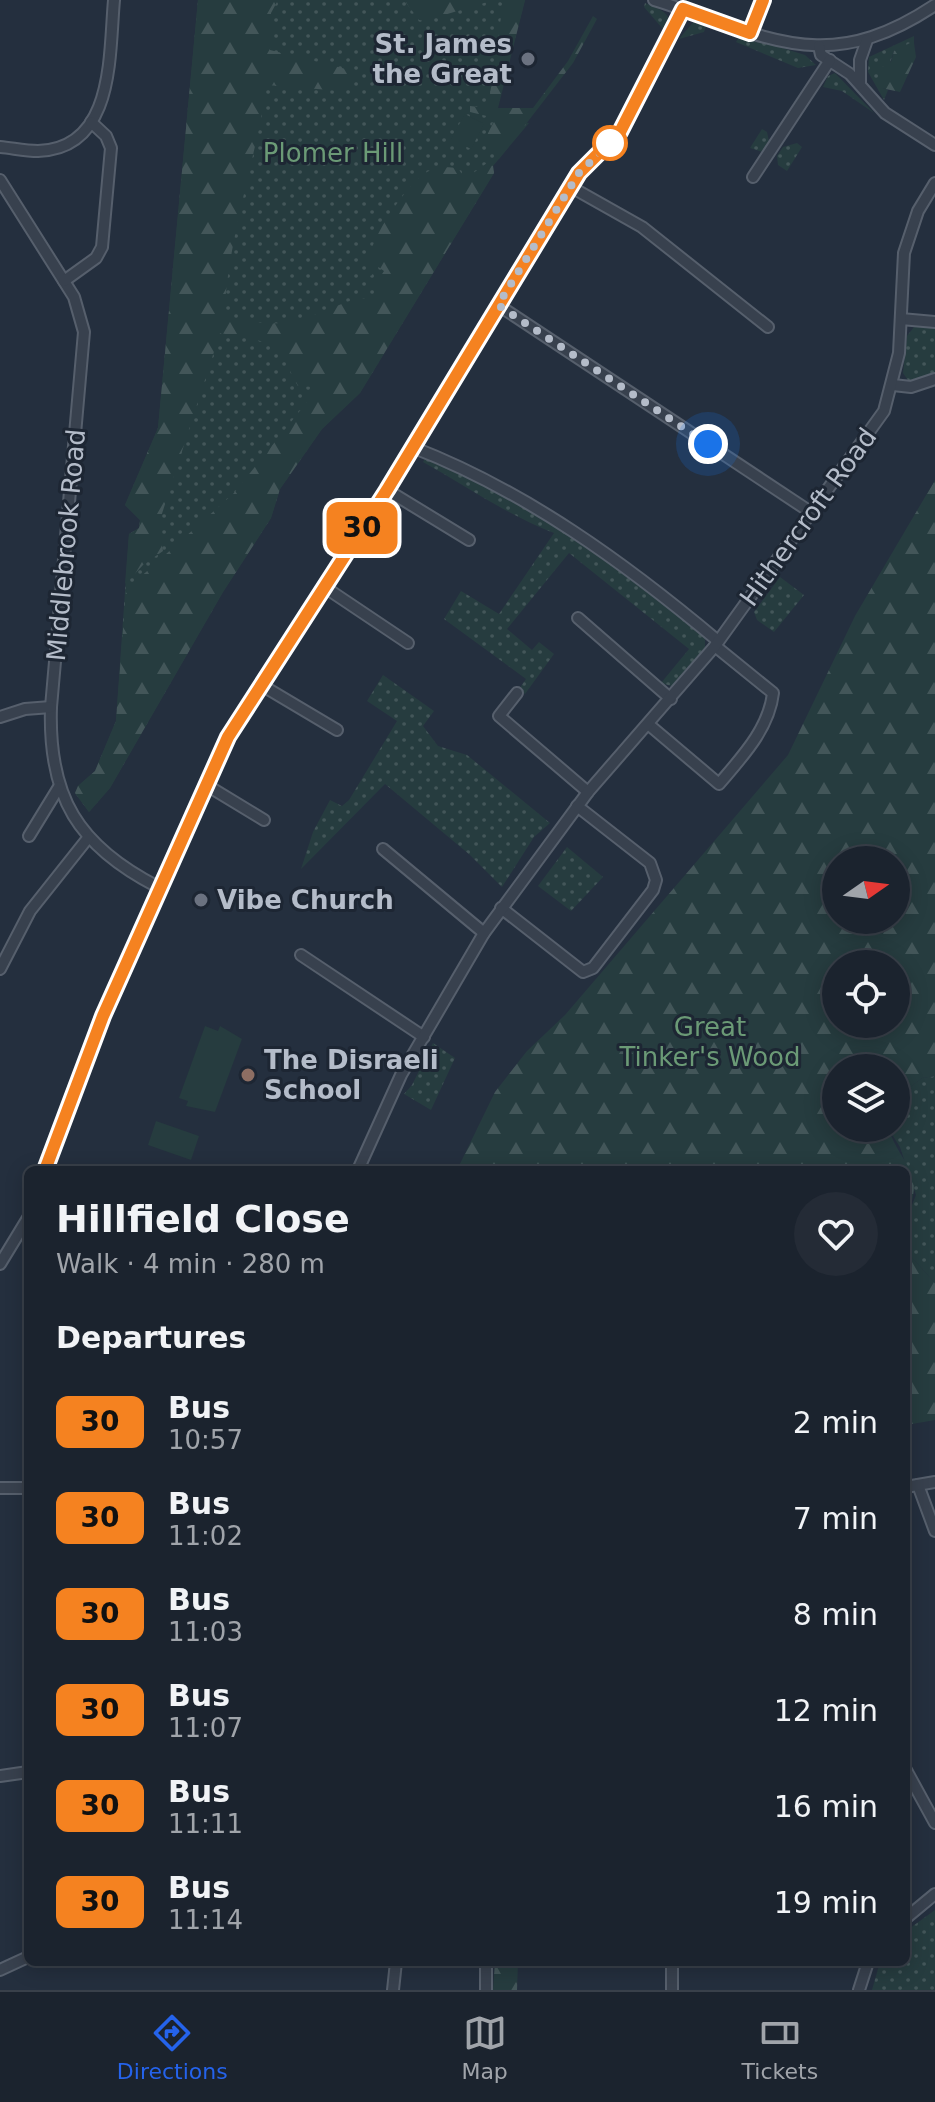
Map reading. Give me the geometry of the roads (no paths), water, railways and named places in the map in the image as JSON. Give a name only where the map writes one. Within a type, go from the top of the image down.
[{"type":"street","points":[[0,147],[49,149],[73,139],[91,122],[106,87],[114,0]]},
{"type":"street","points":[[654,0],[750,33],[790,44],[819,46],[867,40],[903,26],[935,5]]},
{"type":"street","points":[[750,33],[763,0]]},
{"type":"street","points":[[46,1166],[100,1023],[158,887],[208,786],[228,737],[387,490],[579,173],[620,132],[683,9]]},
{"type":"street","points":[[860,84],[860,60],[867,40]]},
{"type":"street","points":[[819,46],[821,55],[860,84],[885,113],[935,145]]},
{"type":"street","points":[[753,177],[830,60]]},
{"type":"street","points":[[64,281],[96,258],[102,247],[111,148],[106,136],[91,122]]},
{"type":"street","name":"Middlebrook Road","points":[[0,180],[81,313],[84,349],[51,707],[50,736],[59,787],[72,816],[88,838],[113,861],[158,887]]},
{"type":"street","name":"Hithercroft Road","points":[[360,1166],[401,1075],[501,908],[588,792],[717,643],[884,411],[893,385],[901,319],[901,272],[906,245],[918,211],[935,183]]},
{"type":"street","points":[[571,187],[642,227],[768,327]]},
{"type":"street","points":[[498,305],[812,513]]},
{"type":"street","points":[[901,319],[935,322]]},
{"type":"street","points":[[893,385],[911,387],[935,379]]},
{"type":"street","points":[[412,447],[461,466],[562,522],[717,643],[773,693],[760,730],[719,784],[648,724]]},
{"type":"street","points":[[387,490],[469,540]]},
{"type":"street","points":[[323,586],[408,643]]},
{"type":"street","points":[[578,618],[671,699]]},
{"type":"street","points":[[263,686],[337,730]]},
{"type":"street","points":[[517,693],[499,716],[588,792]]},
{"type":"street","points":[[0,717],[25,709],[51,707]]},
{"type":"street","points":[[208,786],[264,820]]},
{"type":"street","points":[[29,836],[59,787]]},
{"type":"street","points":[[501,908],[583,972],[593,968],[653,890],[656,880],[650,863],[577,806]]},
{"type":"street","points":[[1,963],[30,911],[88,838]]},
{"type":"street","points":[[383,849],[484,933]]},
{"type":"street","points":[[301,955],[424,1037]]},
{"type":"street","points":[[0,1264],[24,1225]]},
{"type":"street","points":[[910,1486],[935,1482]]},
{"type":"street","points":[[918,1485],[935,1531]]},
{"type":"street","points":[[0,1488],[24,1488]]},
{"type":"street","points":[[0,1776],[24,1773]]},
{"type":"street","points":[[910,1777],[935,1823]]},
{"type":"street","points":[[910,1915],[935,1894]]},
{"type":"street","points":[[0,1970],[24,1959]]},
{"type":"street","points":[[393,1990],[396,1966]]},
{"type":"street","points":[[486,1966],[486,1990]]},
{"type":"street","points":[[672,1966],[672,1990]]},
{"type":"street","points":[[859,1990],[867,1966]]},
{"type":"place","name":"St. James the Great","points":[[528,59]]},
{"type":"place","name":"Vibe Church","points":[[201,900]]},
{"type":"place","name":"The Disraeli School","points":[[248,1075]]},
{"type":"park label","name":"Plomer Hill","points":[[333,153]]},
{"type":"park label","name":"Great Tinker's Wood","points":[[710,1042]]}]
